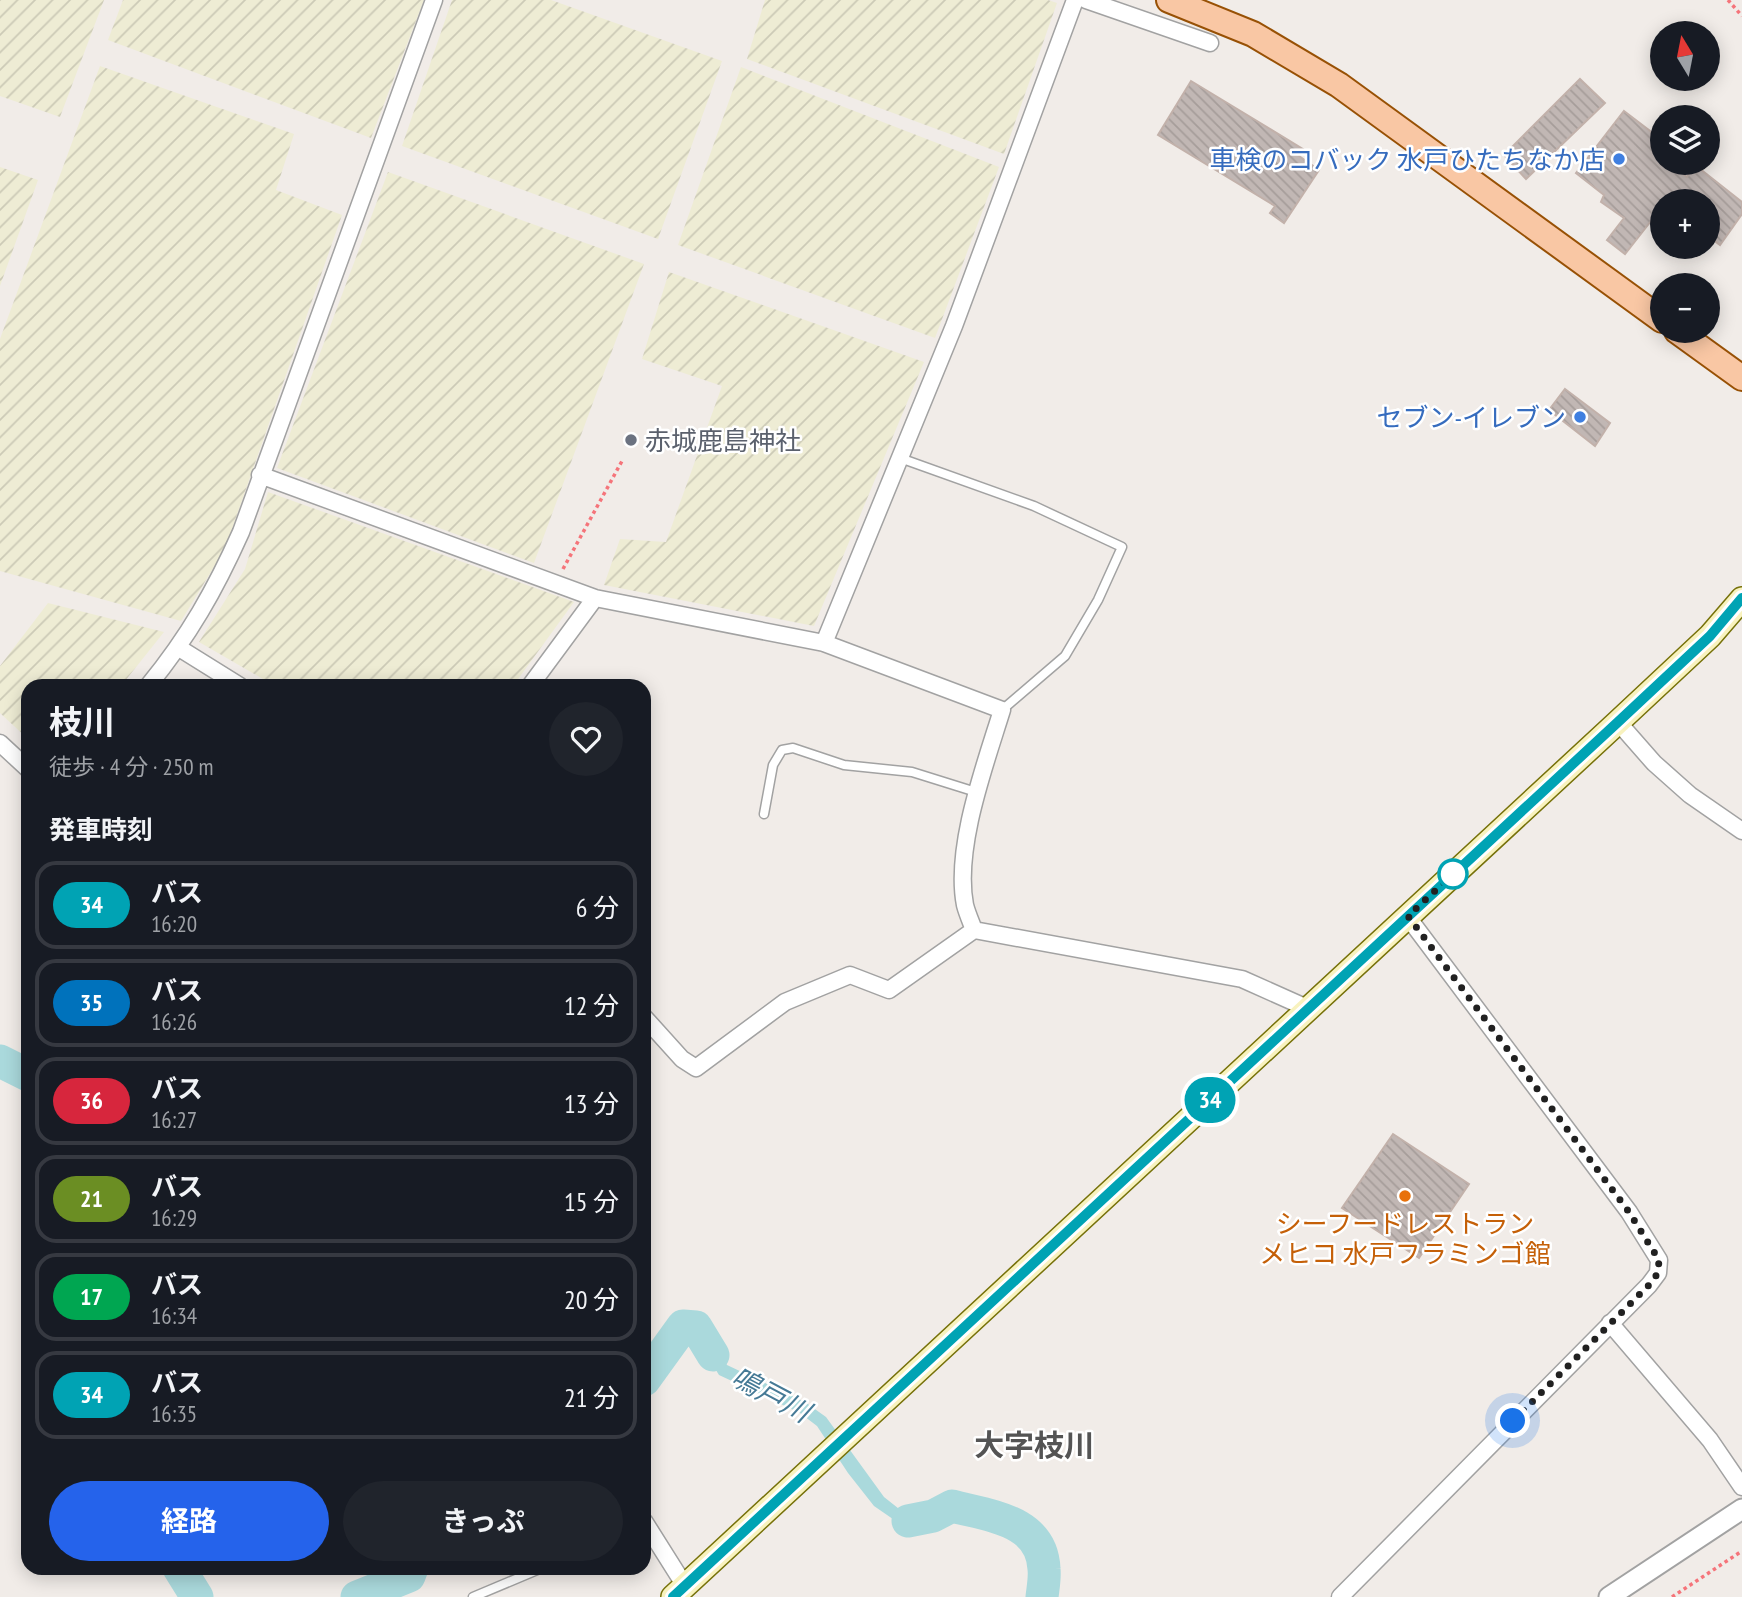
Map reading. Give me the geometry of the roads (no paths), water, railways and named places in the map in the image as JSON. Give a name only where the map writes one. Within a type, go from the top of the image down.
[{"type":"main road","points":[[1170,0],[1252,34],[1339,85],[1650,311]]},
{"type":"main road","points":[[1694,343],[1742,378]]},
{"type":"main road","points":[[679,1593],[1710,636],[1742,598]]},
{"type":"street","points":[[154,679],[179,648],[219,580],[241,532],[434,0]]},
{"type":"street","points":[[824,643],[954,327],[1075,0]]},
{"type":"street","points":[[1086,0],[1210,43]]},
{"type":"street","points":[[260,475],[595,597],[824,643],[1002,710],[976,792],[963,867],[965,905],[974,930]]},
{"type":"street","points":[[535,679],[595,597]]},
{"type":"street","points":[[179,648],[229,679]]},
{"type":"street","points":[[1618,722],[1654,762],[1690,795],[1742,831]]},
{"type":"street","points":[[0,743],[21,762]]},
{"type":"street","points":[[1339,1597],[1658,1273],[1659,1260],[1629,1212],[1408,916]]},
{"type":"street","points":[[651,1025],[682,1059],[696,1068],[785,1002],[850,975],[889,990],[974,930],[1242,979],[1307,1008]]},
{"type":"street","points":[[1610,1324],[1710,1440],[1742,1487]]},
{"type":"street","points":[[1609,1597],[1742,1509]]},
{"type":"street","points":[[651,1535],[679,1593]]},
{"type":"lane","points":[[900,458],[1034,506],[1122,547],[1098,600],[1065,656],[1002,710]]},
{"type":"lane","points":[[764,814],[773,765],[782,750],[793,748],[844,765],[912,772],[976,792]]},
{"type":"lane","points":[[472,1597],[525,1575]]},
{"type":"water","points":[[681,1320],[699,1322],[727,1365],[805,1402],[826,1417],[884,1497],[908,1516],[932,1511],[950,1501],[953,1511],[935,1521],[903,1526],[874,1506],[817,1426],[800,1413],[719,1375],[693,1333],[685,1331]]},
{"type":"waterway","name":"鳴戸川","points":[[0,1061],[21,1072]]},
{"type":"waterway","name":"鳴戸川","points":[[651,1370],[683,1326],[696,1327],[713,1355]]},
{"type":"waterway","name":"鳴戸川","points":[[908,1521],[933,1516],[952,1506],[1012,1523],[1034,1540],[1041,1553],[1044,1572],[1042,1597]]},
{"type":"waterway","name":"鳴戸川","points":[[183,1575],[197,1597]]},
{"type":"waterway","name":"鳴戸川","points":[[357,1597],[409,1575]]},
{"type":"place","name":"車検のコバック 水戸ひたちなか店","points":[[1619,159]]},
{"type":"place","name":"セブン-イレブン","points":[[1580,417]]},
{"type":"place","name":"赤城鹿島神社","points":[[631,440]]},
{"type":"place","name":"シーフードレストラン メヒコ 水戸フラミンゴ館","points":[[1405,1196]]},
{"type":"district","name":"大字枝川","points":[[1034,1444]]}]
